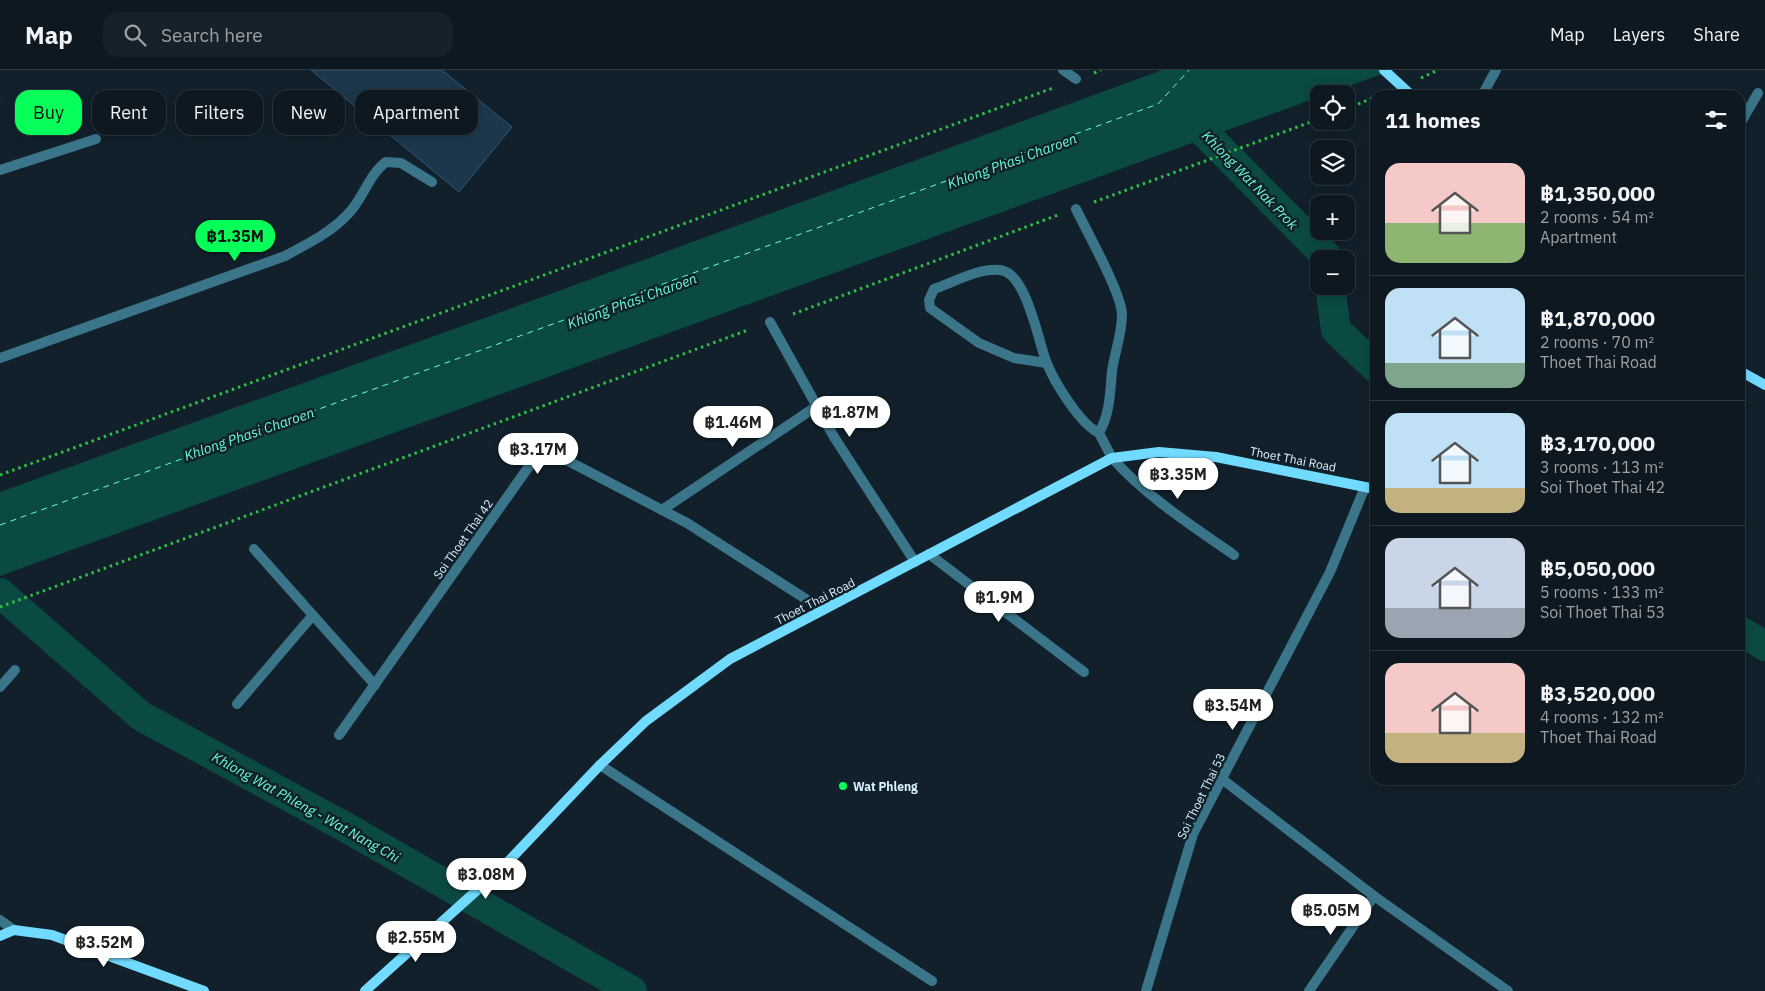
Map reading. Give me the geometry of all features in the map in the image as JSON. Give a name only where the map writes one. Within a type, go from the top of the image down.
[{"type":"main road","points":[[1384,70],[1406,90]]},
{"type":"main road","points":[[1745,374],[1765,385]]},
{"type":"main road","name":"Thoet Thai Road","points":[[365,991],[504,866],[600,765],[646,721],[730,659],[1112,458],[1159,452],[1216,457],[1370,488]]},
{"type":"main road","points":[[0,936],[14,930],[52,935],[204,991]]},
{"type":"street","points":[[1063,70],[1076,79]]},
{"type":"street","points":[[1485,90],[1496,70]]},
{"type":"street","points":[[1745,115],[1758,93]]},
{"type":"street","points":[[0,170],[96,139]]},
{"type":"street","points":[[0,358],[285,256],[323,235],[348,214],[378,168],[386,162],[401,164],[419,172],[432,182]]},
{"type":"street","points":[[1076,209],[1116,294],[1122,311],[1122,328],[1113,367],[1111,399],[1107,419],[1099,433]]},
{"type":"street","points":[[1046,363],[1014,358],[979,343],[930,308],[929,300],[934,289],[983,271],[1001,270],[1012,275],[1027,299],[1046,363],[1082,422],[1099,433],[1112,458],[1131,479],[1154,499],[1234,555]]},
{"type":"street","points":[[770,322],[834,437],[915,562]]},
{"type":"street","points":[[662,510],[817,406]]},
{"type":"street","name":"Soi Thoet Thai 42","points":[[339,735],[537,455],[552,452],[687,523],[823,610]]},
{"type":"street","name":"Soi Thoet Thai 53","points":[[1146,991],[1193,834],[1330,572],[1370,488]]},
{"type":"street","points":[[254,549],[375,685]]},
{"type":"street","points":[[929,554],[1084,672]]},
{"type":"street","points":[[237,704],[313,616]]},
{"type":"street","points":[[0,687],[15,670]]},
{"type":"street","points":[[600,765],[932,981]]},
{"type":"street","points":[[1222,779],[1374,896],[1508,991]]},
{"type":"street","points":[[1309,991],[1374,896]]},
{"type":"street","points":[[0,920],[14,930]]},
{"type":"path","points":[[0,475],[1102,70]]},
{"type":"path","points":[[1355,105],[1370,99]]},
{"type":"path","points":[[793,314],[1310,122]]},
{"type":"path","points":[[0,607],[748,330]]},
{"type":"water","name":"Khlong Phasi Charoen","points":[[1162,70],[1393,70],[1352,85],[1310,85],[1310,100],[0,576],[0,492],[490,316]]},
{"type":"building","points":[[311,70],[442,70],[467,90],[355,90],[355,106],[345,98],[345,90],[335,90]]},
{"type":"building","points":[[478,99],[512,127],[459,192],[390,135],[478,135]]},
{"type":"waterway","name":"Khlong Wat Nak Prok","points":[[1180,108],[1320,250]]},
{"type":"waterway","name":"Khlong Wat Nak Prok","points":[[1331,295],[1336,330],[1370,362]]},
{"type":"waterway","name":"Khlong Wat Phleng - Wat Nang Chi","points":[[0,593],[141,716],[347,828],[632,991]]},
{"type":"waterway","name":"Khlong Wat Nak Prok","points":[[1745,634],[1765,646]]},
{"type":"ferry route","points":[[0,525],[1158,104],[1189,70]]},
{"type":"place","name":"Wat Phleng","points":[[843,786]]}]
